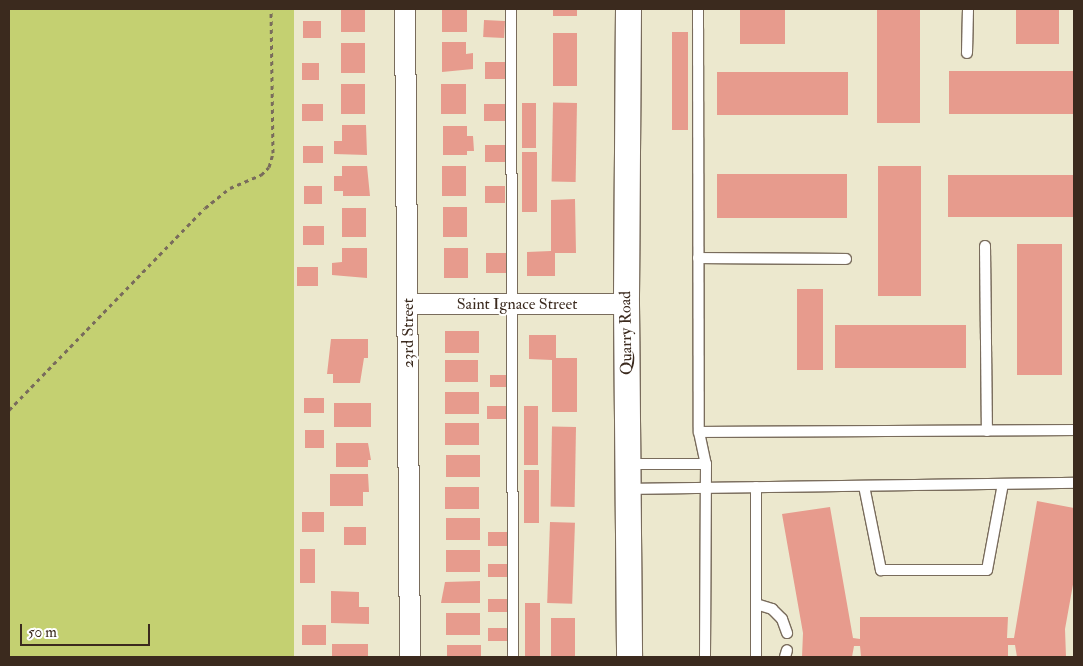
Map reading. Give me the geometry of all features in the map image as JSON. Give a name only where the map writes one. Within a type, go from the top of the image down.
[{"type":"street","name":"23rd Street","points":[[405,9],[410,657]]},
{"type":"street","name":"Quarry Road","points":[[628,9],[626,304],[629,657]]},
{"type":"street","name":"Saint Ignace Street","points":[[408,304],[626,304]]},
{"type":"lane","points":[[511,9],[513,657]]},
{"type":"lane","points":[[698,9],[699,432],[706,464],[705,657]]},
{"type":"lane","points":[[968,9],[968,54]]},
{"type":"lane","points":[[985,246],[987,431]]},
{"type":"lane","points":[[698,258],[846,259]]},
{"type":"lane","points":[[699,432],[1074,430]]},
{"type":"lane","points":[[628,464],[706,464]]},
{"type":"lane","points":[[628,489],[1074,483]]},
{"type":"lane","points":[[864,486],[881,570],[987,570],[1003,484]]},
{"type":"lane","points":[[756,487],[756,657]]},
{"type":"lane","points":[[756,604],[777,614],[787,633]]},
{"type":"path","points":[[9,410],[218,196],[261,176],[269,167],[273,153],[271,9]]},
{"type":"green space","points":[[9,9],[294,9],[294,657],[9,657]]},
{"type":"building","points":[[341,9],[365,9],[365,32],[341,32]]},
{"type":"building","points":[[442,9],[467,9],[467,32],[442,32]]},
{"type":"building","points":[[553,9],[577,9],[577,16],[553,16]]},
{"type":"building","points":[[740,9],[785,9],[785,44],[740,44]]},
{"type":"building","points":[[877,9],[920,9],[920,123],[877,123]]},
{"type":"building","points":[[1016,9],[1059,9],[1059,44],[1016,44]]},
{"type":"building","points":[[484,20],[505,21],[504,38],[483,37]]},
{"type":"building","points":[[303,21],[321,21],[321,38],[303,38]]},
{"type":"building","points":[[672,32],[688,32],[688,130],[672,130]]},
{"type":"building","points":[[553,33],[577,33],[577,86],[553,86]]},
{"type":"building","points":[[442,42],[466,42],[466,54],[473,53],[473,69],[442,72]]},
{"type":"building","points":[[341,43],[365,43],[365,73],[341,73]]},
{"type":"building","points":[[485,62],[506,62],[506,79],[485,79]]},
{"type":"building","points":[[302,63],[319,63],[319,80],[302,80]]},
{"type":"building","points":[[949,71],[1074,71],[1074,114],[949,114]]},
{"type":"building","points":[[717,72],[848,72],[848,115],[717,115]]},
{"type":"building","points":[[341,84],[365,84],[365,114],[341,114]]},
{"type":"building","points":[[441,84],[466,84],[466,114],[441,114]]},
{"type":"building","points":[[522,103],[536,103],[536,148],[522,148]]},
{"type":"building","points":[[553,103],[577,103],[576,182],[552,182]]},
{"type":"building","points":[[302,104],[323,104],[323,121],[302,121]]},
{"type":"building","points":[[484,104],[505,104],[505,121],[484,121]]},
{"type":"building","points":[[342,125],[366,125],[367,155],[334,154],[334,141],[342,141]]},
{"type":"building","points":[[443,126],[467,126],[467,136],[473,136],[474,151],[467,151],[467,155],[443,155]]},
{"type":"building","points":[[485,145],[505,145],[505,162],[485,162]]},
{"type":"building","points":[[303,146],[323,146],[323,163],[303,163]]},
{"type":"building","points":[[522,152],[537,152],[537,212],[522,212]]},
{"type":"building","points":[[342,166],[367,166],[370,196],[343,196],[343,191],[334,191],[334,176],[342,176]]},
{"type":"building","points":[[442,166],[466,166],[466,196],[442,196]]},
{"type":"building","points":[[878,166],[921,166],[921,296],[878,296]]},
{"type":"building","points":[[717,174],[847,174],[847,218],[717,218]]},
{"type":"building","points":[[948,175],[1074,175],[1074,217],[948,217]]},
{"type":"building","points":[[304,186],[322,186],[322,204],[304,204]]},
{"type":"building","points":[[485,186],[505,186],[505,203],[485,203]]},
{"type":"building","points":[[575,199],[576,253],[555,253],[555,276],[527,276],[527,252],[551,251],[551,200]]},
{"type":"building","points":[[443,207],[467,207],[467,237],[443,237]]},
{"type":"building","points":[[342,208],[366,208],[366,237],[342,237]]},
{"type":"building","points":[[303,226],[324,226],[324,245],[303,245]]},
{"type":"building","points":[[1017,244],[1062,244],[1062,375],[1017,375]]},
{"type":"building","points":[[342,248],[367,248],[367,278],[332,275],[332,263],[342,262]]},
{"type":"building","points":[[444,248],[468,248],[468,278],[444,278]]},
{"type":"building","points":[[486,253],[507,253],[507,273],[486,273]]},
{"type":"building","points":[[297,267],[318,267],[318,286],[297,286]]},
{"type":"building","points":[[797,289],[823,289],[823,370],[797,370]]},
{"type":"building","points":[[835,325],[966,325],[966,368],[835,368]]},
{"type":"building","points":[[445,331],[479,331],[479,353],[445,353]]},
{"type":"building","points":[[529,335],[556,335],[556,358],[577,358],[577,412],[552,412],[552,360],[529,359]]},
{"type":"building","points":[[331,339],[368,339],[368,358],[364,358],[360,383],[333,383],[333,374],[327,374]]},
{"type":"building","points":[[445,360],[478,360],[478,382],[445,382]]},
{"type":"building","points":[[490,375],[506,375],[506,387],[490,387]]},
{"type":"building","points":[[445,392],[479,392],[479,414],[445,414]]},
{"type":"building","points":[[304,398],[324,398],[324,413],[304,413]]},
{"type":"building","points":[[334,403],[371,403],[371,427],[334,427]]},
{"type":"building","points":[[487,406],[506,406],[506,419],[487,419]]},
{"type":"building","points":[[524,406],[538,406],[538,465],[524,465]]},
{"type":"building","points":[[445,423],[479,423],[479,445],[445,445]]},
{"type":"building","points":[[552,427],[576,427],[575,507],[551,507]]},
{"type":"building","points":[[305,430],[324,430],[324,448],[305,448]]},
{"type":"building","points":[[336,443],[368,443],[371,460],[368,460],[368,467],[336,467]]},
{"type":"building","points":[[446,455],[480,455],[480,477],[446,477]]},
{"type":"building","points":[[524,470],[539,470],[539,523],[524,523]]},
{"type":"building","points":[[330,474],[368,474],[369,492],[363,492],[363,506],[330,506]]},
{"type":"building","points":[[445,487],[479,487],[479,509],[445,509]]},
{"type":"building","points":[[1037,501],[1074,508],[1074,579],[1065,629],[1066,657],[1017,657],[1015,645],[1008,645],[1008,657],[861,657],[860,646],[854,646],[852,657],[802,657],[803,633],[782,514],[830,507],[853,638],[860,639],[860,617],[1008,617],[1007,638],[1014,638]]},
{"type":"building","points":[[302,512],[324,512],[324,532],[302,532]]},
{"type":"building","points":[[446,518],[480,518],[480,540],[446,540]]},
{"type":"building","points":[[550,522],[575,523],[572,604],[547,603]]},
{"type":"building","points":[[344,527],[366,527],[366,545],[344,545]]},
{"type":"building","points":[[488,532],[507,532],[507,546],[488,546]]},
{"type":"building","points":[[300,549],[315,549],[315,583],[300,583]]},
{"type":"building","points":[[446,550],[480,550],[480,572],[446,572]]},
{"type":"building","points":[[488,564],[507,564],[507,577],[488,577]]},
{"type":"building","points":[[480,581],[480,603],[441,603],[445,582]]},
{"type":"building","points":[[331,591],[359,592],[359,607],[369,607],[369,624],[331,623]]},
{"type":"building","points":[[488,599],[508,599],[508,612],[488,612]]},
{"type":"building","points":[[525,603],[540,603],[540,656],[525,656]]},
{"type":"building","points":[[446,613],[480,613],[480,635],[446,635]]},
{"type":"building","points":[[551,618],[575,618],[575,657],[551,657]]},
{"type":"building","points":[[302,625],[326,625],[326,645],[302,645]]},
{"type":"building","points":[[488,628],[507,628],[507,641],[488,641]]},
{"type":"building","points":[[332,644],[368,644],[368,657],[332,657]]},
{"type":"building","points":[[447,645],[481,645],[481,657],[447,657]]}]
